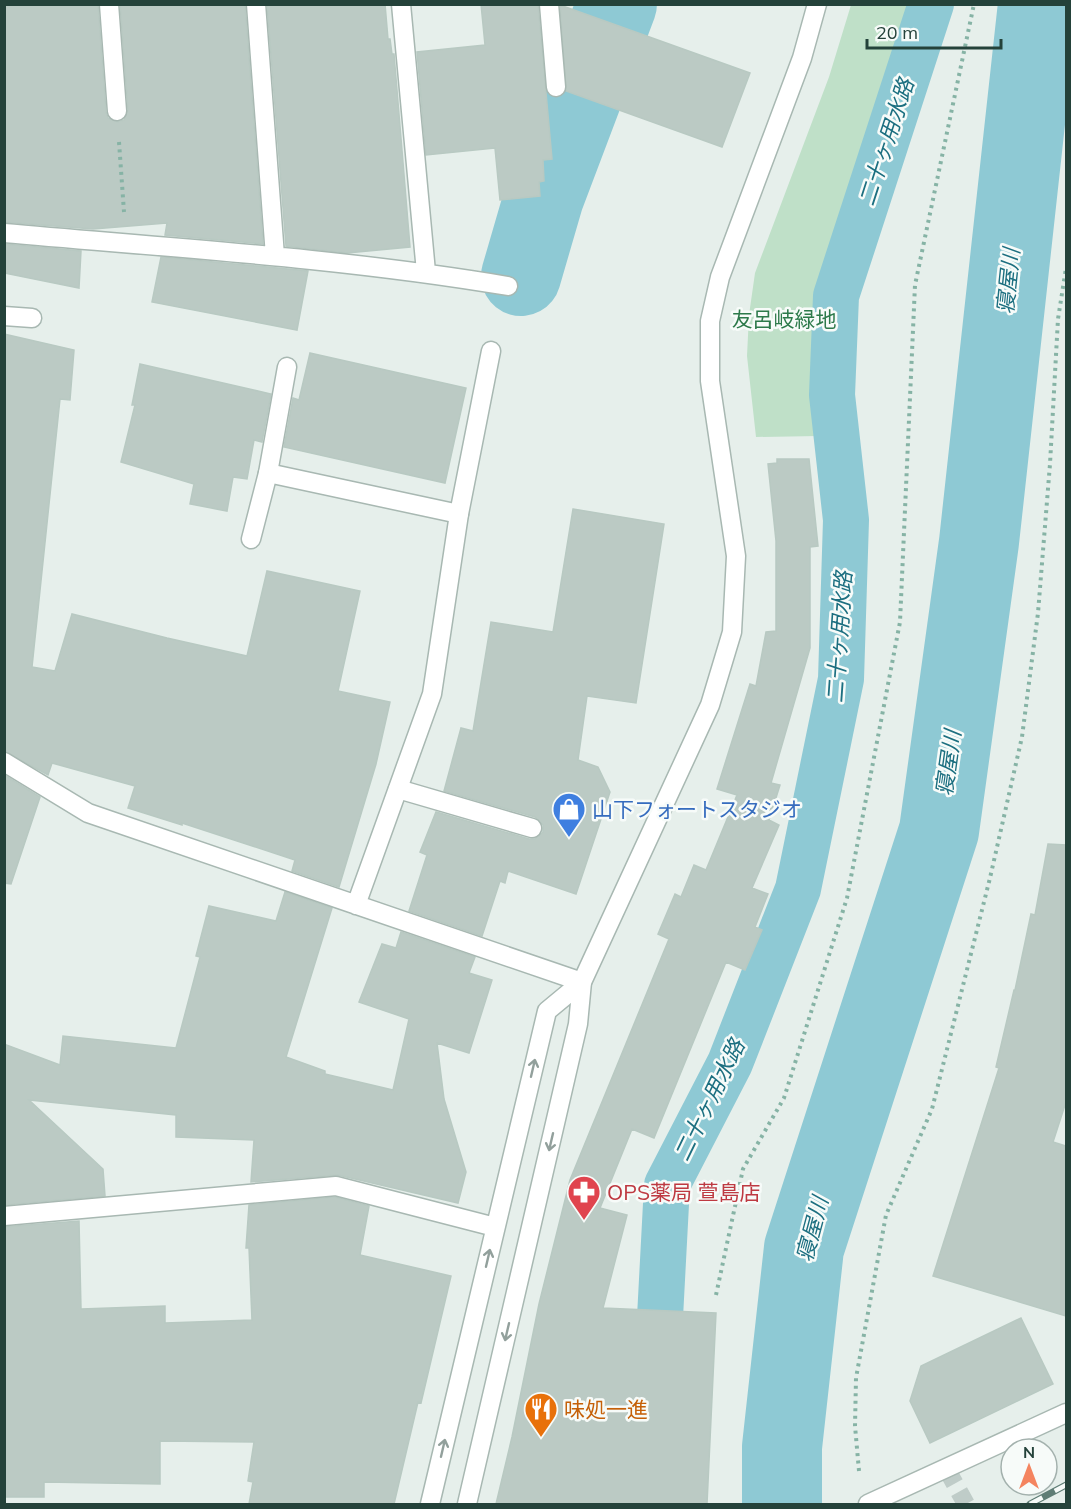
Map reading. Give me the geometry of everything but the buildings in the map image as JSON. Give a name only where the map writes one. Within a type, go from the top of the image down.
[{"type":"street","points":[[109,4],[117,111]]},
{"type":"street","points":[[256,4],[275,256]]},
{"type":"street","points":[[401,4],[426,272]]},
{"type":"street","points":[[549,4],[556,87]]},
{"type":"street","points":[[467,1504],[578,1024],[582,982],[710,705],[732,632],[736,556],[710,381],[710,321],[720,277],[802,58],[817,4]]},
{"type":"street","points":[[4,233],[275,256],[426,272],[508,286]]},
{"type":"street","points":[[4,316],[32,318]]},
{"type":"street","points":[[356,905],[432,694],[459,514],[491,351]]},
{"type":"street","points":[[251,539],[268,473],[287,367]]},
{"type":"street","points":[[268,473],[459,514]]},
{"type":"street","points":[[4,762],[88,813],[582,982]]},
{"type":"street","points":[[398,789],[532,828]]},
{"type":"street","points":[[430,1504],[547,1011],[582,982]]},
{"type":"street","points":[[4,1216],[336,1186],[495,1227]]},
{"type":"street","points":[[868,1504],[1066,1413]]},
{"type":"path","points":[[716,1295],[743,1168],[784,1098],[847,898],[900,622],[915,285],[974,4]]},
{"type":"path","points":[[117,111],[127,244]]},
{"type":"path","points":[[859,1479],[855,1426],[856,1378],[886,1215],[932,1109],[990,878],[1022,737],[1038,613],[1050,464],[1058,319],[1066,268]]},
{"type":"green space","name":"友呂岐緑地","points":[[851,5],[909,5],[890,86],[840,213],[828,265],[815,356],[818,436],[756,437],[747,356],[749,315],[755,273],[829,77]]},
{"type":"waterway","points":[[521,276],[544,197],[617,4]]},
{"type":"waterway","name":"二十ヶ用水路","points":[[657,1374],[667,1185],[730,1063],[798,889],[841,679],[846,520],[832,395],[836,296],[931,4]]},
{"type":"waterway","name":"寝屋川","points":[[782,1504],[782,1447],[804,1248],[939,831],[979,542],[1038,4]]},
{"type":"tunnel","points":[[946,1468],[966,1504]]},
{"type":"railway","points":[[1030,1504],[1066,1485]]},
{"type":"place","name":"山下フォートスタジオ","points":[[569,838]]},
{"type":"place","name":"OPS薬局 萱島店","points":[[584,1221]]},
{"type":"place","name":"味処一進","points":[[541,1438]]}]
